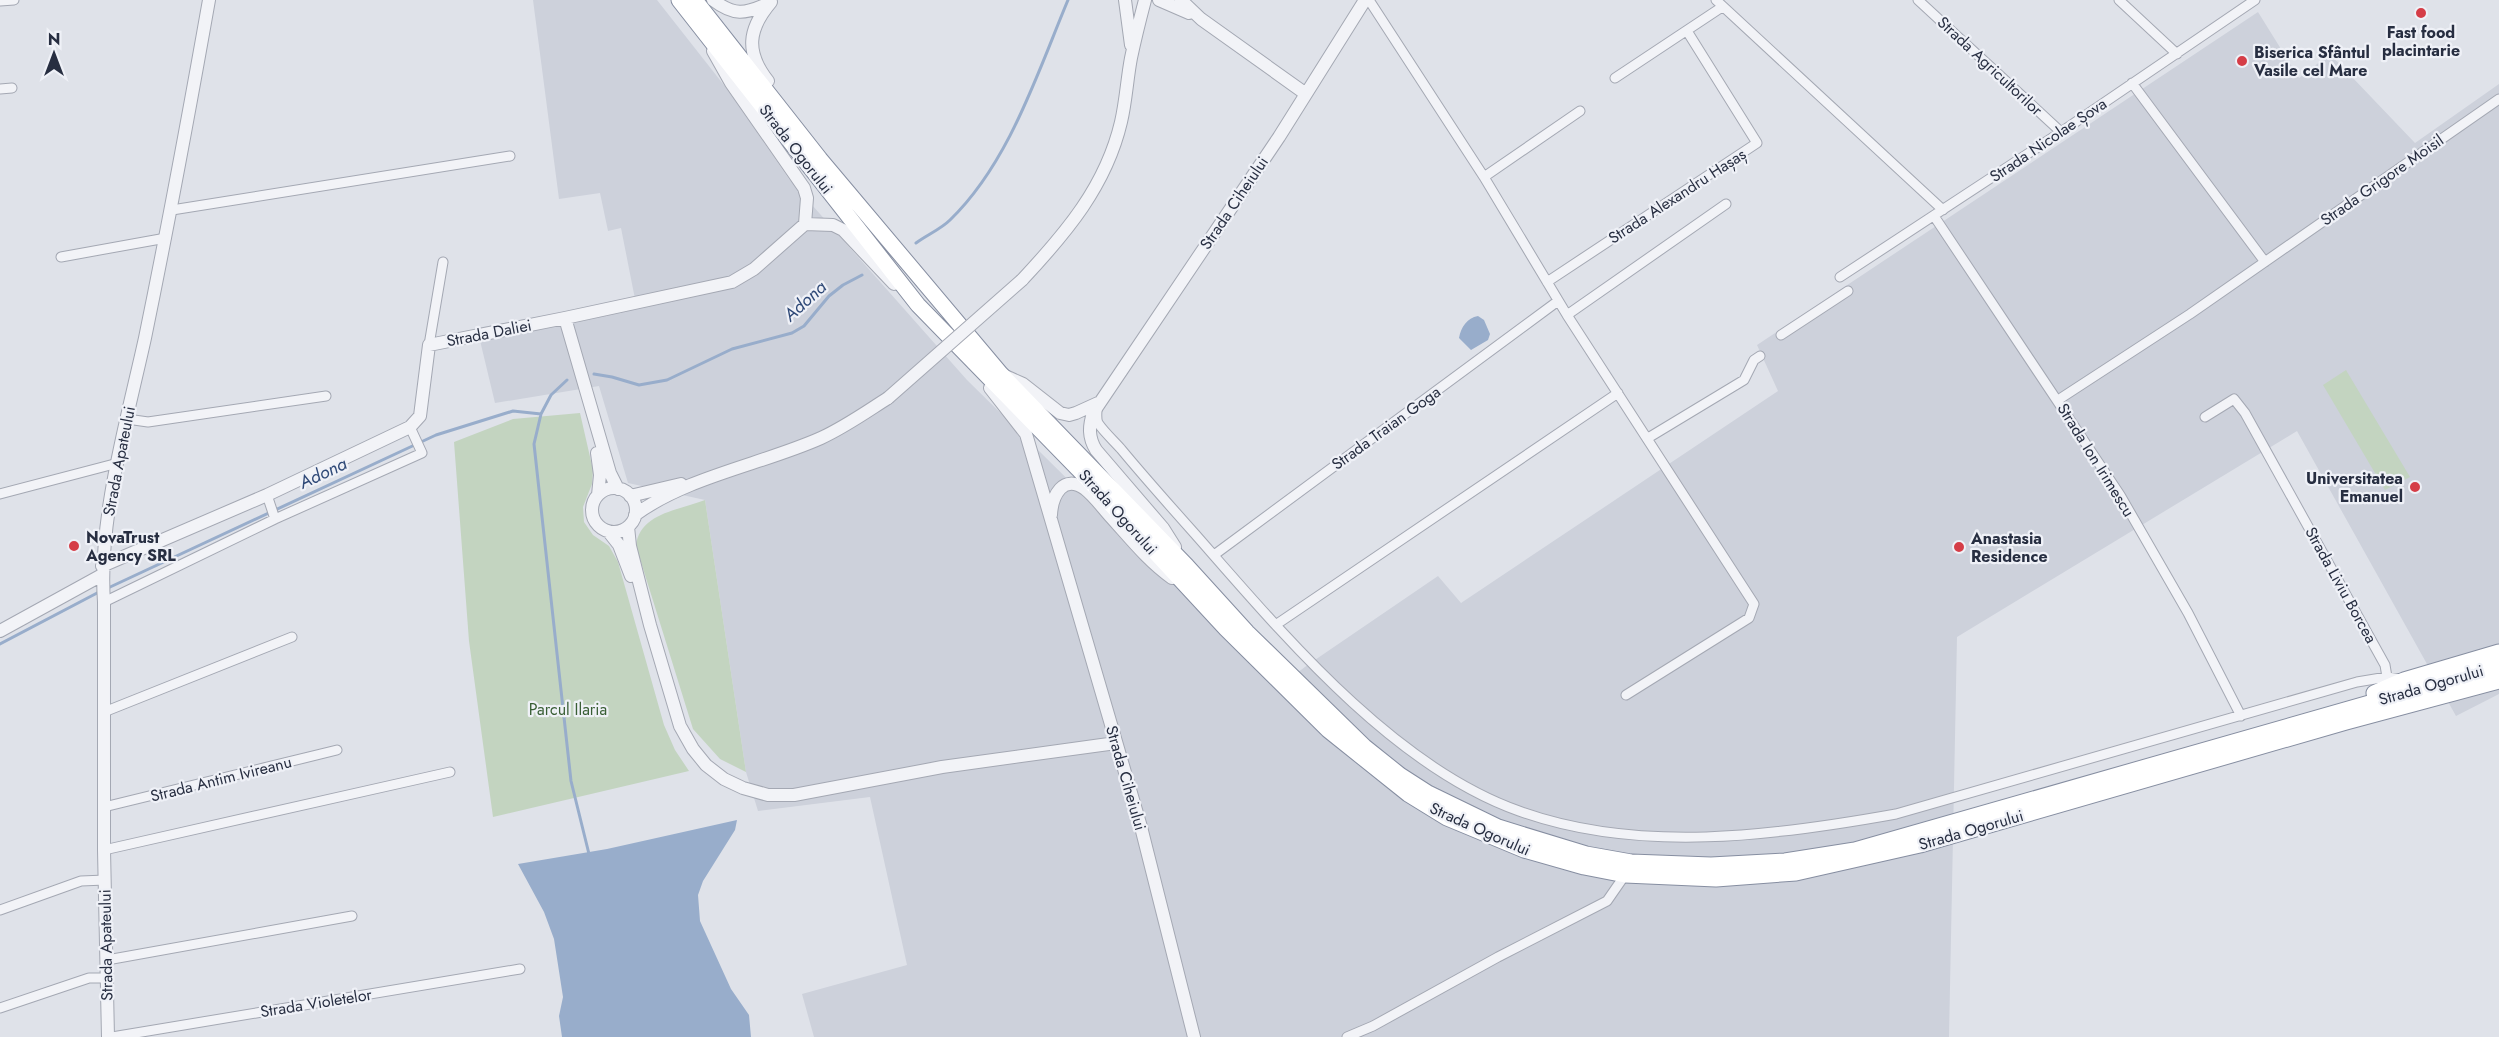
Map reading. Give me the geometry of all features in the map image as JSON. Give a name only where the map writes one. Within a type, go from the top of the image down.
[{"type":"highway","name":"Strada Ogorului","points":[[680,0],[918,305],[1078,469],[1188,589],[1328,730],[1408,794],[1447,818],[1524,850],[1584,867],[1625,875],[1670,878],[1746,878],[1796,873],[1920,845],[2346,722],[2499,681]]},
{"type":"highway","name":"Strada Ogorului","points":[[695,0],[820,159],[1001,374],[1248,632],[1365,747],[1428,793],[1497,827],[1586,854],[1631,862],[1712,865],[1785,861],[1855,850],[2499,666]]},
{"type":"highway","points":[[2316,719],[2404,680],[2499,652]]},
{"type":"highway","points":[[2409,706],[2456,703],[2499,692]]},
{"type":"street","points":[[0,1],[14,0]]},
{"type":"street","name":"Strada Apateului","points":[[110,1037],[104,850],[102,570],[108,514],[172,210],[209,0]]},
{"type":"street","points":[[713,0],[722,7],[738,12],[749,12],[774,1]]},
{"type":"street","points":[[1125,0],[1131,58]]},
{"type":"street","points":[[590,411],[600,475],[598,495],[592,508],[593,516],[601,528],[608,531],[622,531],[628,527],[635,516],[650,505],[723,473],[821,438],[857,419],[888,398],[1022,280],[1060,240],[1096,186],[1121,123],[1131,58],[1144,0],[1137,0]]},
{"type":"street","points":[[1159,0],[1201,19]]},
{"type":"street","points":[[1181,0],[1201,19],[1306,94]]},
{"type":"street","points":[[1367,0],[1484,177],[1558,301],[1754,604],[1749,618],[1626,695]]},
{"type":"street","name":"Strada Ciheiului","points":[[1187,566],[1163,528],[1092,444],[1090,423],[1098,403],[1367,0]]},
{"type":"street","name":"Strada Agricultorilor","points":[[1918,0],[2061,132]]},
{"type":"street","points":[[2119,0],[2177,54]]},
{"type":"street","name":"Strada Nicolae Șova","points":[[1840,277],[2061,132],[2255,0]]},
{"type":"street","points":[[774,1],[756,24],[751,43],[753,54],[759,70],[820,159]]},
{"type":"street","points":[[1615,78],[1687,31],[1719,3],[1938,213]]},
{"type":"street","name":"Strada Alexandru Hașaș","points":[[1547,282],[1757,143],[1687,31]]},
{"type":"street","points":[[706,33],[726,75],[804,188],[807,198],[805,224],[833,225],[843,230],[888,278],[918,305]]},
{"type":"street","points":[[2132,83],[2265,262]]},
{"type":"street","points":[[0,89],[12,88]]},
{"type":"street","name":"Strada Grigore Moisil","points":[[2058,400],[2265,262],[2499,99]]},
{"type":"street","points":[[1484,177],[1580,111]]},
{"type":"street","points":[[172,210],[510,156]]},
{"type":"street","points":[[1567,315],[1726,204]]},
{"type":"street","name":"Strada Ion Irimescu","points":[[1938,213],[2120,495],[2188,613],[2241,716]]},
{"type":"street","name":"Strada Daliei","points":[[410,427],[420,416],[429,345],[732,282],[754,269],[805,224]]},
{"type":"street","points":[[61,256],[166,238]]},
{"type":"street","points":[[429,345],[443,262]]},
{"type":"street","points":[[1781,335],[1848,291]]},
{"type":"street","name":"Strada Traian Goga","points":[[1214,555],[1558,301]]},
{"type":"street","points":[[565,318],[590,411],[610,473],[618,489]]},
{"type":"street","name":"Strada Ciheiului","points":[[960,349],[1026,434],[1141,827],[1194,1037]]},
{"type":"street","points":[[1648,438],[1744,380],[1754,360],[1760,356]]},
{"type":"street","points":[[1001,374],[1023,384],[1060,413],[1077,413],[1098,403],[1098,423],[1276,624],[1353,703],[1425,761],[1466,786],[1516,810],[1578,828],[1624,834],[1730,835],[1845,823],[1896,814],[2357,682],[2387,677],[2404,680]]},
{"type":"street","points":[[1276,624],[1618,393]]},
{"type":"street","points":[[127,419],[148,422],[326,396]]},
{"type":"street","name":"Strada Liviu Borcea","points":[[2205,417],[2234,399],[2246,413],[2385,665],[2387,677]]},
{"type":"street","points":[[0,631],[102,570],[410,427],[422,453],[275,519],[104,602]]},
{"type":"street","points":[[0,494],[118,463]]},
{"type":"street","points":[[630,496],[723,473]]},
{"type":"street","name":"Strada Ciheiului","points":[[1051,522],[1054,494],[1060,488],[1068,485],[1084,489],[1144,555],[1188,589]]},
{"type":"street","points":[[598,495],[611,489],[618,489],[630,496],[634,502],[635,516]]},
{"type":"street","points":[[267,495],[275,519]]},
{"type":"street","points":[[628,527],[630,546],[650,625],[680,726],[706,765],[724,779],[743,788],[768,795],[794,795],[954,765],[1116,743]]},
{"type":"street","points":[[608,531],[619,545],[650,625]]},
{"type":"street","points":[[104,712],[292,637]]},
{"type":"street","name":"Strada Antim Ivireanu","points":[[104,807],[337,750]]},
{"type":"street","points":[[104,850],[450,772]]},
{"type":"street","points":[[1347,1037],[1373,1026],[1498,957],[1607,901],[1625,875]]},
{"type":"street","points":[[0,910],[81,882],[105,880]]},
{"type":"street","points":[[107,960],[352,916]]},
{"type":"street","name":"Strada Violetelor","points":[[110,1037],[520,969]]},
{"type":"street","points":[[0,1008],[89,978],[108,978]]},
{"type":"shaded area","points":[[533,0],[657,0],[727,89],[789,179],[967,380],[1278,687],[1438,576],[1461,603],[1778,391],[1757,345],[2258,12],[2299,78],[2330,54],[2415,143],[2499,84],[2499,694],[2456,716],[2297,431],[1957,637],[1949,1037],[814,1037],[802,994],[907,965],[870,797],[758,811],[746,772],[705,500],[628,483],[599,386],[495,403],[477,328],[635,299],[621,228],[608,231],[600,193],[559,199]]},
{"type":"green space","points":[[2346,370],[2410,477],[2385,490],[2323,385]]},
{"type":"green space","name":"Parcul Ilaria","points":[[580,413],[593,470],[592,484],[583,507],[584,522],[593,535],[609,546],[618,562],[664,725],[675,750],[689,771],[493,817],[469,641],[454,442],[513,419]]},
{"type":"green space","points":[[705,500],[746,772],[720,759],[693,729],[636,546],[645,526],[662,514]]},
{"type":"water","points":[[1478,316],[1484,320],[1490,334],[1488,340],[1471,350],[1459,338],[1465,324]]},
{"type":"water","points":[[737,820],[735,830],[703,881],[698,895],[700,921],[731,989],[749,1015],[751,1037],[562,1037],[559,1016],[563,997],[554,939],[544,912],[518,864],[607,849]]},
{"type":"waterway","name":"Adona","points":[[916,243],[950,220],[989,172],[1020,116],[1068,0]]},
{"type":"waterway","name":"Adona","points":[[594,374],[639,385],[667,380],[732,349],[792,333],[804,326],[829,296],[862,275]]},
{"type":"waterway","name":"Adona","points":[[108,588],[436,435],[513,411],[541,414],[551,395],[567,380]]},
{"type":"waterway","points":[[541,414],[534,444],[571,781],[589,854]]},
{"type":"waterway","points":[[0,644],[99,592]]},
{"type":"place","name":"Fast food placintarie","points":[[2421,13]]},
{"type":"place","name":"Biserica Sfântul Vasile cel Mare","points":[[2242,61]]},
{"type":"place","name":"Universitatea Emanuel","points":[[2415,487]]},
{"type":"place","name":"NovaTrust Agency SRL","points":[[74,546]]},
{"type":"place","name":"Anastasia Residence","points":[[1959,547]]}]
